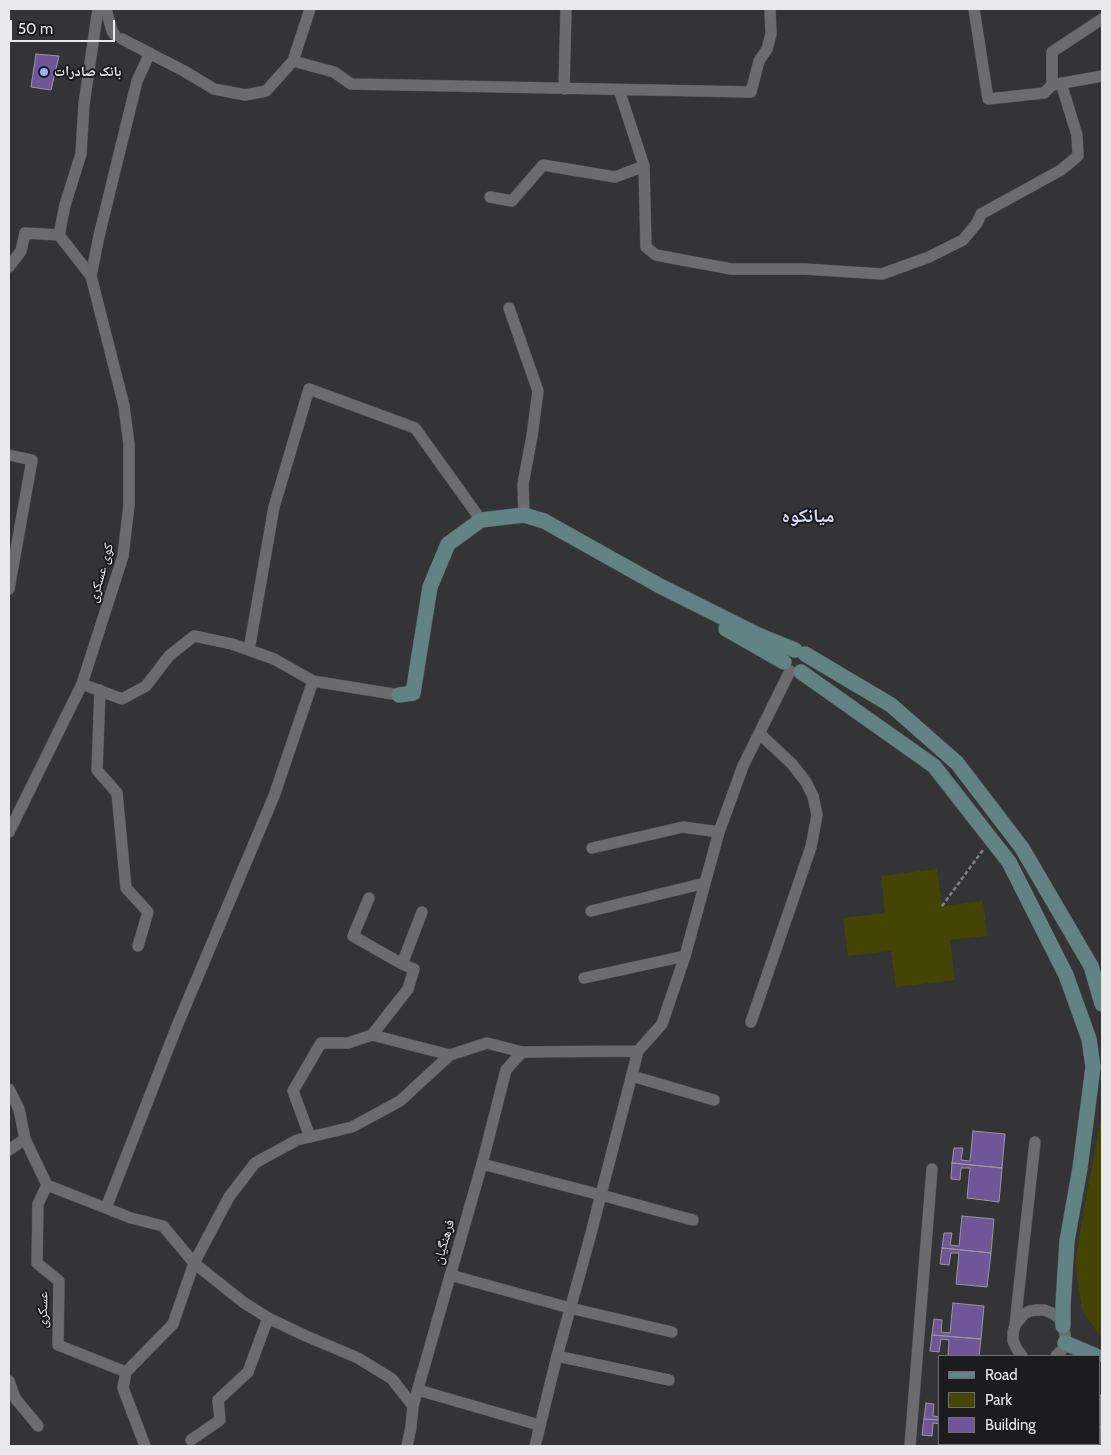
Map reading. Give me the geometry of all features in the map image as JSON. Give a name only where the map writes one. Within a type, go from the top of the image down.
[{"type":"main road","points":[[524,515],[792,668],[934,766],[1009,862],[1066,975],[1089,1039],[1093,1067],[1080,1168],[1067,1241],[1063,1305],[1064,1326]]},
{"type":"main road","points":[[400,695],[412,693],[430,587],[448,544],[482,520],[524,515],[544,521],[660,586],[758,635],[800,652],[891,705],[957,763],[1022,848],[1091,966],[1102,1004]]},
{"type":"main road","points":[[791,650],[800,652],[807,662],[806,666],[792,668],[786,655],[791,650]]},
{"type":"main road","points":[[1065,1343],[1092,1355]]},
{"type":"street","points":[[59,235],[81,154],[84,104],[98,9]]},
{"type":"street","points":[[106,9],[112,31],[118,37],[214,89],[245,95],[266,91],[293,60],[310,9]]},
{"type":"street","points":[[564,89],[566,9]]},
{"type":"street","points":[[293,60],[334,72],[351,84],[752,92],[759,61],[766,49],[771,34],[770,9]]},
{"type":"street","points":[[974,9],[988,99],[1044,93],[1056,84],[1102,76]]},
{"type":"street","points":[[619,90],[644,166],[646,247],[656,255],[731,269],[805,269],[882,274],[929,257],[963,240],[977,223],[981,214],[1061,170],[1078,156],[1077,135],[1056,84],[1052,52],[1102,19]]},
{"type":"street","points":[[91,276],[137,81],[150,53]]},
{"type":"street","points":[[490,197],[512,200],[543,164],[615,177],[644,166]]},
{"type":"street","points":[[9,267],[20,251],[25,233],[59,235],[91,276]]},
{"type":"street","name":"کوی عسکری","points":[[9,832],[82,684],[123,556],[129,505],[129,444],[124,406],[91,276]]},
{"type":"street","points":[[509,308],[538,391],[532,436],[522,484],[524,515]]},
{"type":"street","points":[[249,650],[274,507],[309,388],[415,428],[482,520]]},
{"type":"street","points":[[9,455],[32,460],[9,589]]},
{"type":"street","points":[[82,684],[122,699],[146,686],[169,656],[194,636],[232,644],[274,659],[313,681],[400,695]]},
{"type":"street","points":[[535,1446],[556,1356],[638,1051],[662,1024],[685,956],[719,832],[743,766],[792,668]]},
{"type":"street","points":[[106,1208],[177,1026],[274,796],[313,681]]},
{"type":"street","points":[[100,690],[98,770],[117,792],[126,888],[148,912],[138,946]]},
{"type":"street","points":[[750,1022],[811,847],[817,815],[813,796],[806,782],[792,764],[760,734]]},
{"type":"street","points":[[592,848],[683,827],[719,832]]},
{"type":"street","points":[[591,911],[705,883]]},
{"type":"street","points":[[369,898],[354,936],[414,969],[408,990],[372,1035]]},
{"type":"street","points":[[402,964],[422,912]]},
{"type":"street","points":[[584,978],[685,956]]},
{"type":"street","points":[[310,1137],[294,1091],[321,1043],[348,1043],[372,1035],[450,1055]]},
{"type":"street","points":[[145,1446],[123,1388],[126,1372],[173,1324],[194,1263],[229,1197],[255,1163],[297,1140],[352,1127],[400,1101],[450,1055],[487,1043],[522,1052],[638,1051]]},
{"type":"street","name":"فرهنگیان","points":[[407,1446],[413,1406],[482,1164],[506,1070],[522,1052]]},
{"type":"street","points":[[632,1076],[714,1100]]},
{"type":"street","points":[[9,1089],[18,1109],[25,1139],[47,1185],[131,1218],[162,1226],[194,1263],[244,1302],[268,1318],[358,1358],[392,1379],[413,1406]]},
{"type":"street","points":[[9,1150],[25,1139]]},
{"type":"street","points":[[1018,1354],[1013,1341],[1013,1333],[1035,1142]]},
{"type":"street","points":[[482,1164],[694,1220]]},
{"type":"street","points":[[910,1446],[932,1168]]},
{"type":"street","name":"عسکری","points":[[47,1185],[38,1204],[37,1263],[59,1281],[58,1345],[126,1372]]},
{"type":"street","points":[[450,1275],[570,1308],[672,1332]]},
{"type":"street","points":[[1015,1324],[1024,1314],[1037,1310],[1044,1310],[1059,1318],[1066,1334],[1065,1343],[1057,1355]]},
{"type":"street","points":[[191,1440],[220,1420],[218,1400],[248,1372],[268,1318]]},
{"type":"street","points":[[556,1356],[669,1380]]},
{"type":"street","points":[[9,1381],[15,1398],[38,1426]]},
{"type":"street","points":[[418,1390],[539,1426]]},
{"type":"path","points":[[942,906],[991,839]]},
{"type":"green space","points":[[937,869],[942,906],[983,901],[987,936],[950,940],[955,980],[896,987],[891,951],[848,956],[843,918],[885,913],[881,876]]},
{"type":"green space","points":[[1102,1111],[1102,1339],[1082,1310],[1075,1260]]},
{"type":"building","name":"بانک صادرات","points":[[36,54],[59,56],[51,90],[31,87]]},
{"type":"building","points":[[973,1131],[1005,1134],[1002,1168],[952,1163],[954,1148],[963,1148],[961,1160],[970,1161]]},
{"type":"building","points":[[952,1163],[1002,1168],[999,1202],[967,1198],[970,1168],[961,1168],[960,1180],[951,1179]]},
{"type":"building","points":[[962,1216],[994,1219],[991,1253],[942,1248],[944,1233],[952,1233],[950,1245],[959,1246]]},
{"type":"building","points":[[942,1248],[991,1253],[987,1287],[956,1284],[959,1253],[951,1253],[949,1265],[940,1264]]},
{"type":"building","points":[[953,1303],[984,1306],[981,1339],[932,1335],[934,1319],[942,1320],[941,1332],[950,1333]]},
{"type":"building","points":[[932,1335],[981,1339],[979,1355],[948,1355],[949,1340],[941,1339],[939,1352],[930,1351]]},
{"type":"building","points":[[1101,1396],[1102,1396],[1101,1428]]},
{"type":"building","points":[[926,1403],[934,1404],[933,1416],[938,1417],[938,1420],[924,1419]]},
{"type":"building","points":[[924,1419],[938,1420],[938,1424],[933,1423],[932,1436],[922,1435]]},
{"type":"building","points":[[1101,1428],[1102,1446],[1095,1446],[1101,1445]]},
{"type":"building","points":[[939,1445],[971,1445],[971,1446]]},
{"type":"place","name":"بانک صادرات","points":[[44,72]]},
{"type":"district","name":"میانکوه","points":[[808,516]]}]
